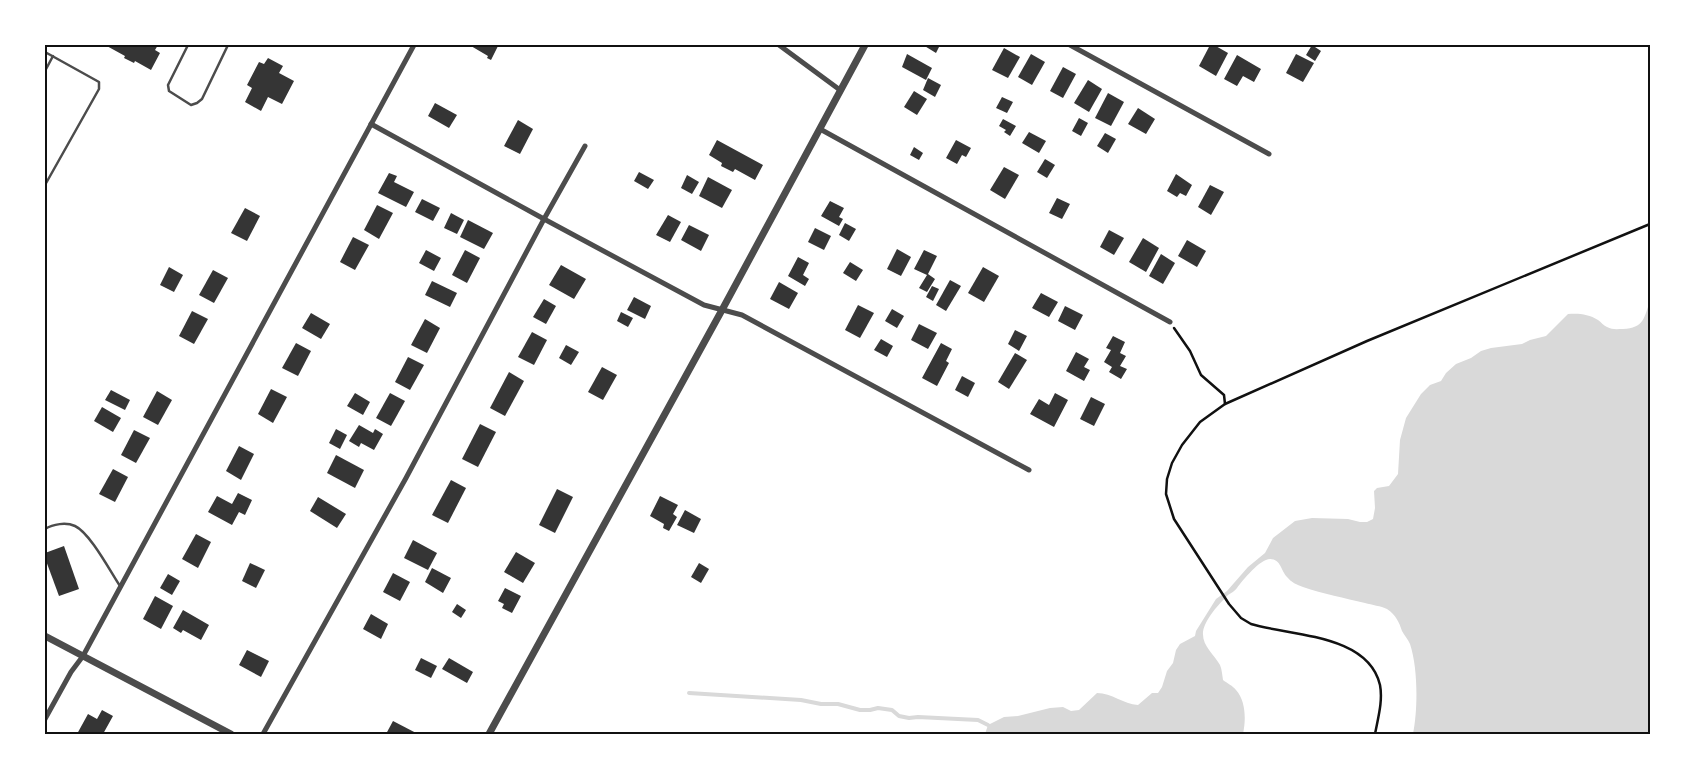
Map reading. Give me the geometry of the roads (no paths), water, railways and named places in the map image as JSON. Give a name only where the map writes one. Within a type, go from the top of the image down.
[{"type":"street","points":[[45,719],[71,672],[83,656],[414,45]]},
{"type":"street","points":[[779,45],[840,90]]},
{"type":"street","points":[[489,734],[865,45]]},
{"type":"street","points":[[1070,45],[1270,154]]},
{"type":"street","points":[[372,124],[704,305],[742,315],[1029,470]]},
{"type":"street","points":[[820,129],[1170,322]]},
{"type":"street","points":[[263,734],[406,478],[585,146]]},
{"type":"street","points":[[45,636],[231,734]]},
{"type":"lane","points":[[188,45],[168,85],[169,91],[191,105],[202,100],[228,45]]},
{"type":"lane","points":[[45,52],[99,82],[99,89],[45,186]]},
{"type":"lane","points":[[45,71],[53,56]]},
{"type":"lane","points":[[45,529],[58,524],[75,526],[87,536],[120,587]]},
{"type":"waterway","points":[[689,693],[801,700],[821,704],[838,704],[860,710],[878,708],[892,710],[899,716],[909,718],[978,720],[988,725]]}]
